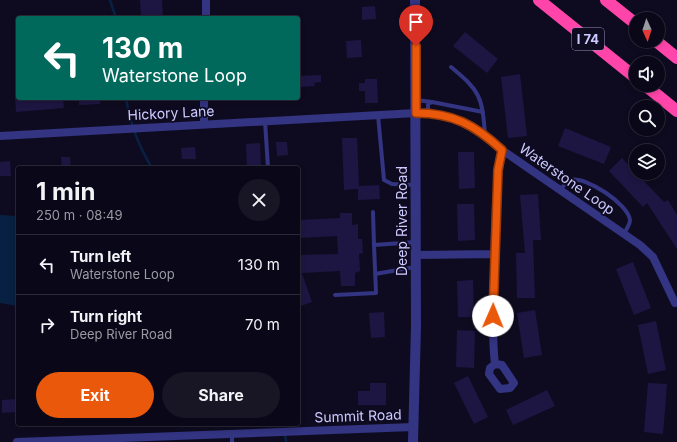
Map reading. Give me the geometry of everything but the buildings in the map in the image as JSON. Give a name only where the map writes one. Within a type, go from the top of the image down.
[{"type":"highway","name":"I 74","points":[[539,0],[629,72]]},
{"type":"highway","points":[[606,0],[629,18]]},
{"type":"highway","points":[[665,48],[677,58]]},
{"type":"highway","points":[[654,92],[677,111]]},
{"type":"street","points":[[206,0],[206,16]]},
{"type":"street","name":"Deep River Road","points":[[413,442],[416,267],[415,0]]},
{"type":"street","points":[[204,100],[204,124]]},
{"type":"street","name":"Hickory Lane","points":[[0,136],[416,113]]},
{"type":"street","name":"Waterstone Loop","points":[[416,113],[443,114],[485,134],[502,150],[624,234],[653,257],[676,305]]},
{"type":"street","points":[[495,364],[492,344],[498,170],[502,150]]},
{"type":"street","points":[[416,255],[495,254]]},
{"type":"street","name":"Summit Road","points":[[17,442],[232,438],[413,427]]},
{"type":"lane","points":[[451,67],[475,89],[483,112],[485,134]]},
{"type":"lane","points":[[416,100],[483,112]]},
{"type":"lane","points":[[428,113],[428,104],[432,102]]},
{"type":"lane","points":[[378,115],[384,180],[392,184],[416,185]]},
{"type":"lane","points":[[265,121],[268,166]]},
{"type":"lane","points":[[560,190],[568,181],[573,179],[597,187],[609,194],[629,217],[629,226],[624,234]]},
{"type":"lane","points":[[335,295],[376,293],[373,212]]},
{"type":"lane","points":[[374,245],[416,242]]},
{"type":"lane","points":[[375,274],[416,267]]},
{"type":"water","points":[[0,215],[16,216],[16,306],[0,303]]},
{"type":"waterway","points":[[110,0],[115,16]]},
{"type":"waterway","points":[[126,100],[136,134],[143,152],[151,166]]},
{"type":"waterway","points":[[285,434],[286,442]]},
{"type":"route","points":[[416,46],[416,113],[443,114],[464,122],[485,134],[502,150],[498,170],[493,316]]}]
